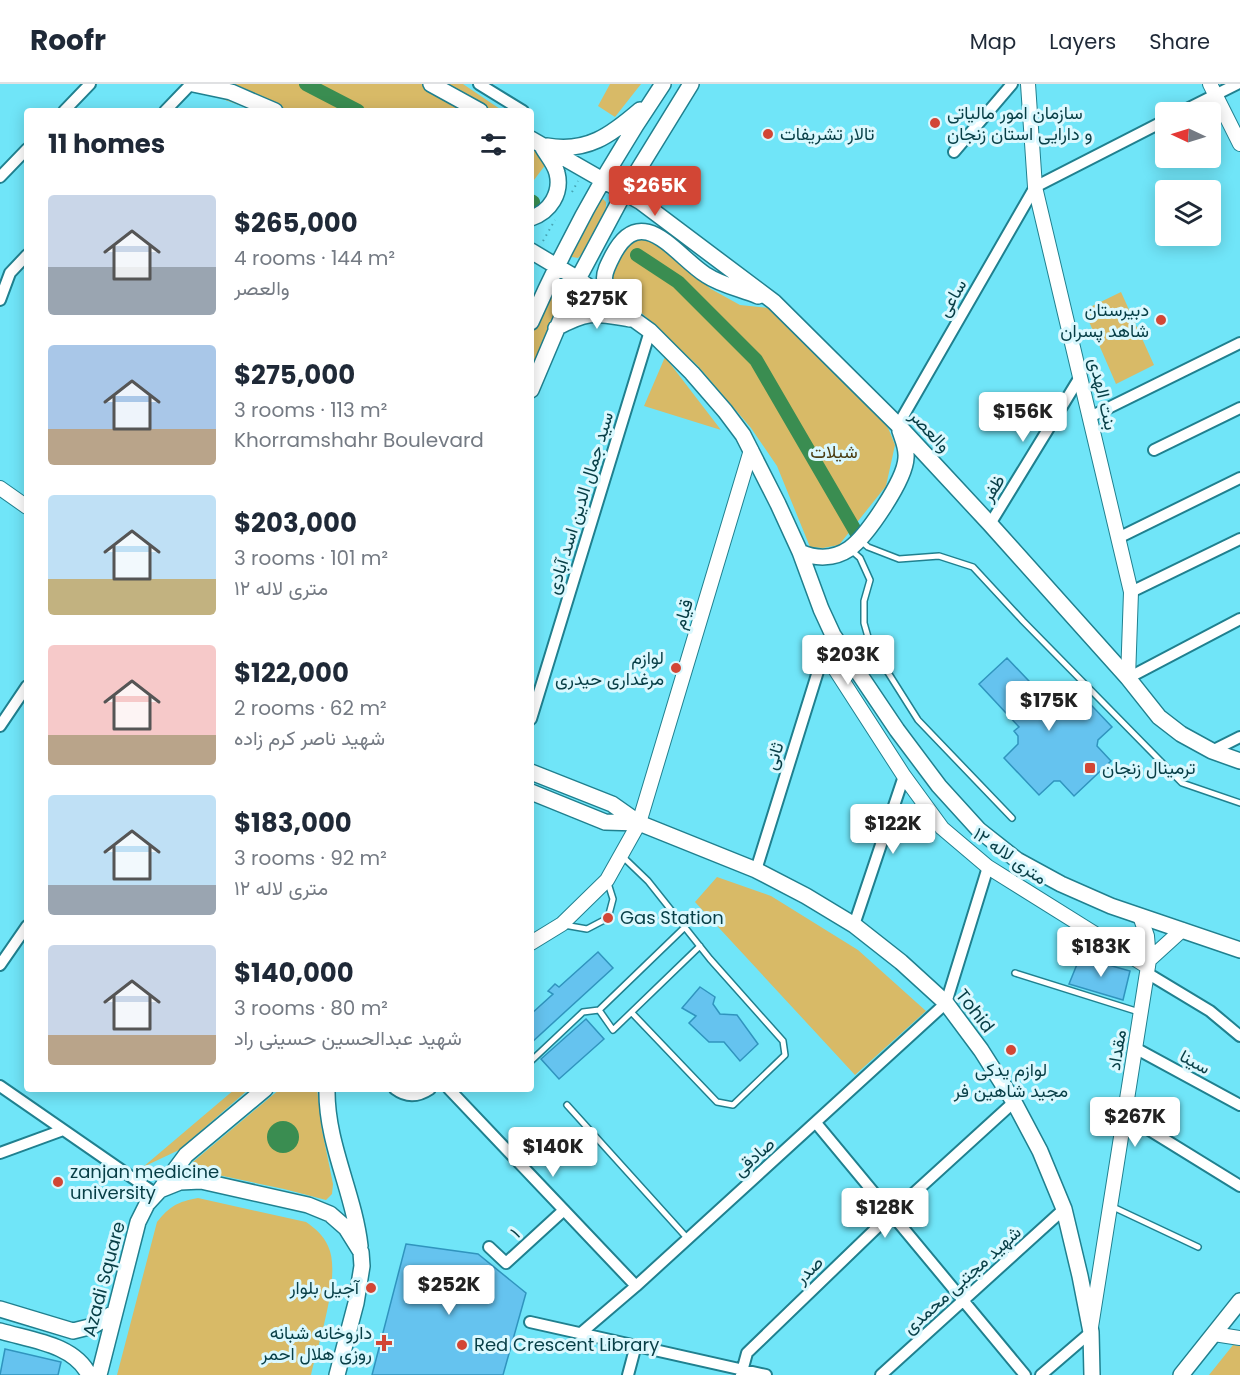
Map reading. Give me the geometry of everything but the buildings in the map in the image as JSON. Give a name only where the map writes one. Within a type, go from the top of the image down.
[{"type":"main road","points":[[192,84],[231,92],[268,108]]},
{"type":"main road","points":[[431,84],[475,108]]},
{"type":"main road","points":[[534,315],[556,265],[602,180],[663,84]]},
{"type":"main road","points":[[534,383],[578,279],[624,193],[692,84]]},
{"type":"main road","points":[[536,142],[564,148],[583,147],[611,134],[653,99]]},
{"type":"main road","points":[[534,217],[548,208],[555,198],[558,186],[555,168],[536,142]]},
{"type":"main road","name":"والعصر","points":[[536,142],[649,208],[774,302],[898,424],[1128,678],[1159,717],[1181,734],[1212,751],[1240,761]]},
{"type":"main road","points":[[617,306],[604,286],[605,272],[618,245],[627,234],[635,231],[649,232],[664,240],[707,276],[774,302]]},
{"type":"main road","points":[[534,253],[578,279],[650,331],[692,373],[743,435],[800,552],[833,634],[897,730],[939,786],[979,830],[1017,860],[1061,884],[1111,906],[1240,950]]},
{"type":"main road","points":[[556,328],[575,318],[592,313],[636,320]]},
{"type":"main road","points":[[800,552],[819,557],[831,556],[854,544],[893,494],[906,460],[905,446],[898,424]]},
{"type":"main road","name":"Tohid","points":[[534,773],[612,804],[639,824],[756,870],[806,896],[854,925],[901,962],[946,1003],[981,1050],[1014,1102],[1040,1151],[1064,1209],[1090,1332],[1092,1375]]},
{"type":"main road","name":"Tohid","points":[[534,793],[605,822],[639,824]]},
{"type":"main road","name":"Azadi Square","points":[[99,1375],[138,1222],[147,1204],[186,1155],[261,1092]]},
{"type":"main road","points":[[327,1092],[332,1131],[358,1226],[362,1266],[356,1303],[337,1375]]},
{"type":"main road","points":[[158,1192],[180,1182],[201,1181],[308,1205],[330,1214],[346,1228],[361,1251]]},
{"type":"main road","points":[[1181,1375],[1240,1301]]},
{"type":"main road","points":[[0,1309],[73,1331],[93,1326],[115,1312]]},
{"type":"main road","points":[[0,1331],[67,1351],[85,1367],[89,1375]]},
{"type":"street","points":[[67,108],[90,84]]},
{"type":"street","points":[[169,108],[192,84]]},
{"type":"street","points":[[954,152],[1012,84]]},
{"type":"street","name":"بنت الهدی","points":[[1028,84],[1035,187],[1131,592],[1128,678]]},
{"type":"street","points":[[1195,102],[1213,89],[1237,84]]},
{"type":"street","points":[[485,86],[518,108]]},
{"type":"street","points":[[1213,89],[1240,144]]},
{"type":"street","points":[[1035,187],[1155,126]]},
{"type":"street","points":[[0,177],[24,152]]},
{"type":"street","name":"ساعی","points":[[898,424],[1035,187]]},
{"type":"street","points":[[0,300],[10,273],[24,258]]},
{"type":"street","name":"سید جمال الدین اسد آبادی","points":[[534,709],[650,331]]},
{"type":"street","points":[[1090,417],[1240,343]]},
{"type":"street","name":"ظفر","points":[[990,524],[1080,377]]},
{"type":"street","points":[[1154,450],[1240,408]]},
{"type":"street","name":"قیام","points":[[534,941],[562,924],[607,879],[639,824],[751,450]]},
{"type":"street","points":[[1118,538],[1240,478]]},
{"type":"street","points":[[0,488],[24,503]]},
{"type":"street","points":[[1131,592],[1240,539]]},
{"type":"street","points":[[1128,678],[1239,621]]},
{"type":"street","name":"۱۲ متری لاله","points":[[824,652],[904,776],[942,828],[988,867],[1148,967]]},
{"type":"street","name":"ثانی","points":[[756,870],[824,652]]},
{"type":"street","points":[[0,726],[24,691]]},
{"type":"street","points":[[1212,751],[1240,738]]},
{"type":"street","points":[[854,925],[904,776]]},
{"type":"street","points":[[946,1003],[988,867]]},
{"type":"street","name":"مقداد","points":[[1090,1332],[1148,967],[1146,936],[1140,916]]},
{"type":"street","points":[[0,966],[24,930]]},
{"type":"street","points":[[1182,930],[1148,967],[1210,1011],[1240,1036]]},
{"type":"street","name":"صادقی","points":[[581,1333],[688,1239],[946,1003]]},
{"type":"street","name":"سینا","points":[[1135,1048],[1240,1105]]},
{"type":"street","points":[[0,1086],[158,1192]]},
{"type":"street","points":[[399,1092],[417,1096],[424,1092]]},
{"type":"street","points":[[451,1092],[636,1286]]},
{"type":"street","name":"صدر","points":[[742,1372],[747,1353],[891,1214],[1014,1102]]},
{"type":"street","points":[[1125,1115],[1240,1186]]},
{"type":"street","points":[[816,1123],[1025,1375]]},
{"type":"street","points":[[0,1153],[63,1130]]},
{"type":"street","name":"شهید مجتبی محمدی","points":[[881,1375],[1064,1209]]},
{"type":"street","name":"۱","points":[[489,1246],[506,1263],[564,1210]]},
{"type":"street","points":[[530,1322],[636,1345],[742,1372],[766,1375]]},
{"type":"street","points":[[1041,1375],[1090,1332]]},
{"type":"street","points":[[1214,1334],[1240,1338]]},
{"type":"street","points":[[628,1375],[636,1345]]},
{"type":"lane","points":[[854,544],[899,559],[939,556],[973,567],[1182,783],[1240,803]]},
{"type":"lane","points":[[854,544],[870,580],[864,601],[864,623],[870,644],[918,720],[1012,818]]},
{"type":"lane","points":[[621,855],[648,881],[700,946],[783,1041],[785,1055],[733,1105],[717,1102],[632,1013]]},
{"type":"lane","points":[[562,924],[586,929],[608,918],[613,899],[607,879]]},
{"type":"lane","points":[[534,1058],[583,1012],[599,1010],[685,927]]},
{"type":"lane","points":[[599,1010],[613,1029],[700,946]]},
{"type":"lane","points":[[1015,973],[1141,1012]]},
{"type":"lane","points":[[567,1105],[688,1239]]},
{"type":"lane","points":[[1110,1206],[1198,1247]]},
{"type":"green space","points":[[182,84],[463,84],[499,108],[247,108]]},
{"type":"green space","points":[[610,84],[641,84],[615,117],[598,106]]},
{"type":"green space","points":[[534,132],[537,134],[546,164],[534,180]]},
{"type":"green space","points":[[603,199],[606,202],[606,209],[597,232],[578,258],[572,257],[569,253],[598,200]]},
{"type":"green space","name":"شیلات","points":[[642,236],[655,242],[711,289],[740,305],[769,308],[791,326],[882,418],[895,445],[886,486],[839,545],[823,548],[810,547],[777,466],[751,428],[698,366],[612,285],[611,272],[624,246]]},
{"type":"green space","points":[[559,288],[562,295],[534,368],[534,329],[552,290]]},
{"type":"green space","points":[[1121,292],[1154,365],[1116,384],[1084,310]]},
{"type":"green space","points":[[665,357],[721,430],[644,406]]},
{"type":"green space","points":[[717,877],[771,896],[858,950],[926,1011],[855,1075],[695,902]]},
{"type":"green space","points":[[231,1092],[246,1092],[179,1150],[143,1167]]},
{"type":"green space","points":[[276,1092],[317,1092],[333,1184],[332,1194],[326,1200],[204,1172],[180,1175]]},
{"type":"green space","points":[[198,1198],[306,1222],[324,1239],[332,1258],[331,1291],[311,1375],[117,1375],[157,1222],[174,1206]]},
{"type":"green space","points":[[1233,1345],[1240,1346],[1240,1375],[1209,1375]]},
{"type":"shaded area","points":[[283,1121],[294,1126],[299,1137],[294,1148],[283,1153],[272,1148],[267,1137],[272,1126]]},
{"type":"waterway","points":[[306,84],[352,108]]},
{"type":"waterway","points":[[637,255],[678,282],[756,360],[860,539]]},
{"type":"place","name":"سازمان امور مالیاتی و دارایی استان زنجان","points":[[935,123]]},
{"type":"place","name":"تالار تشریفات","points":[[768,134]]},
{"type":"place","name":"دبیرستان شاهد پسران","points":[[1161,320]]},
{"type":"place","name":"لوازم مرغداری حیدری","points":[[676,668]]},
{"type":"place","name":"ترمینال زنجان","points":[[1090,768]]},
{"type":"place","name":"Gas Station","points":[[608,918]]},
{"type":"place","name":"لوازم یدکی مجید شاهین فر","points":[[1011,1050]]},
{"type":"place","name":"zanjan medicine university","points":[[58,1182]]},
{"type":"place","name":"آجیل بلوار","points":[[371,1288]]},
{"type":"place","name":"داروخانه شبانه روزی هلال احمر","points":[[384,1343]]},
{"type":"place","name":"Red Crescent Library","points":[[462,1345]]}]
